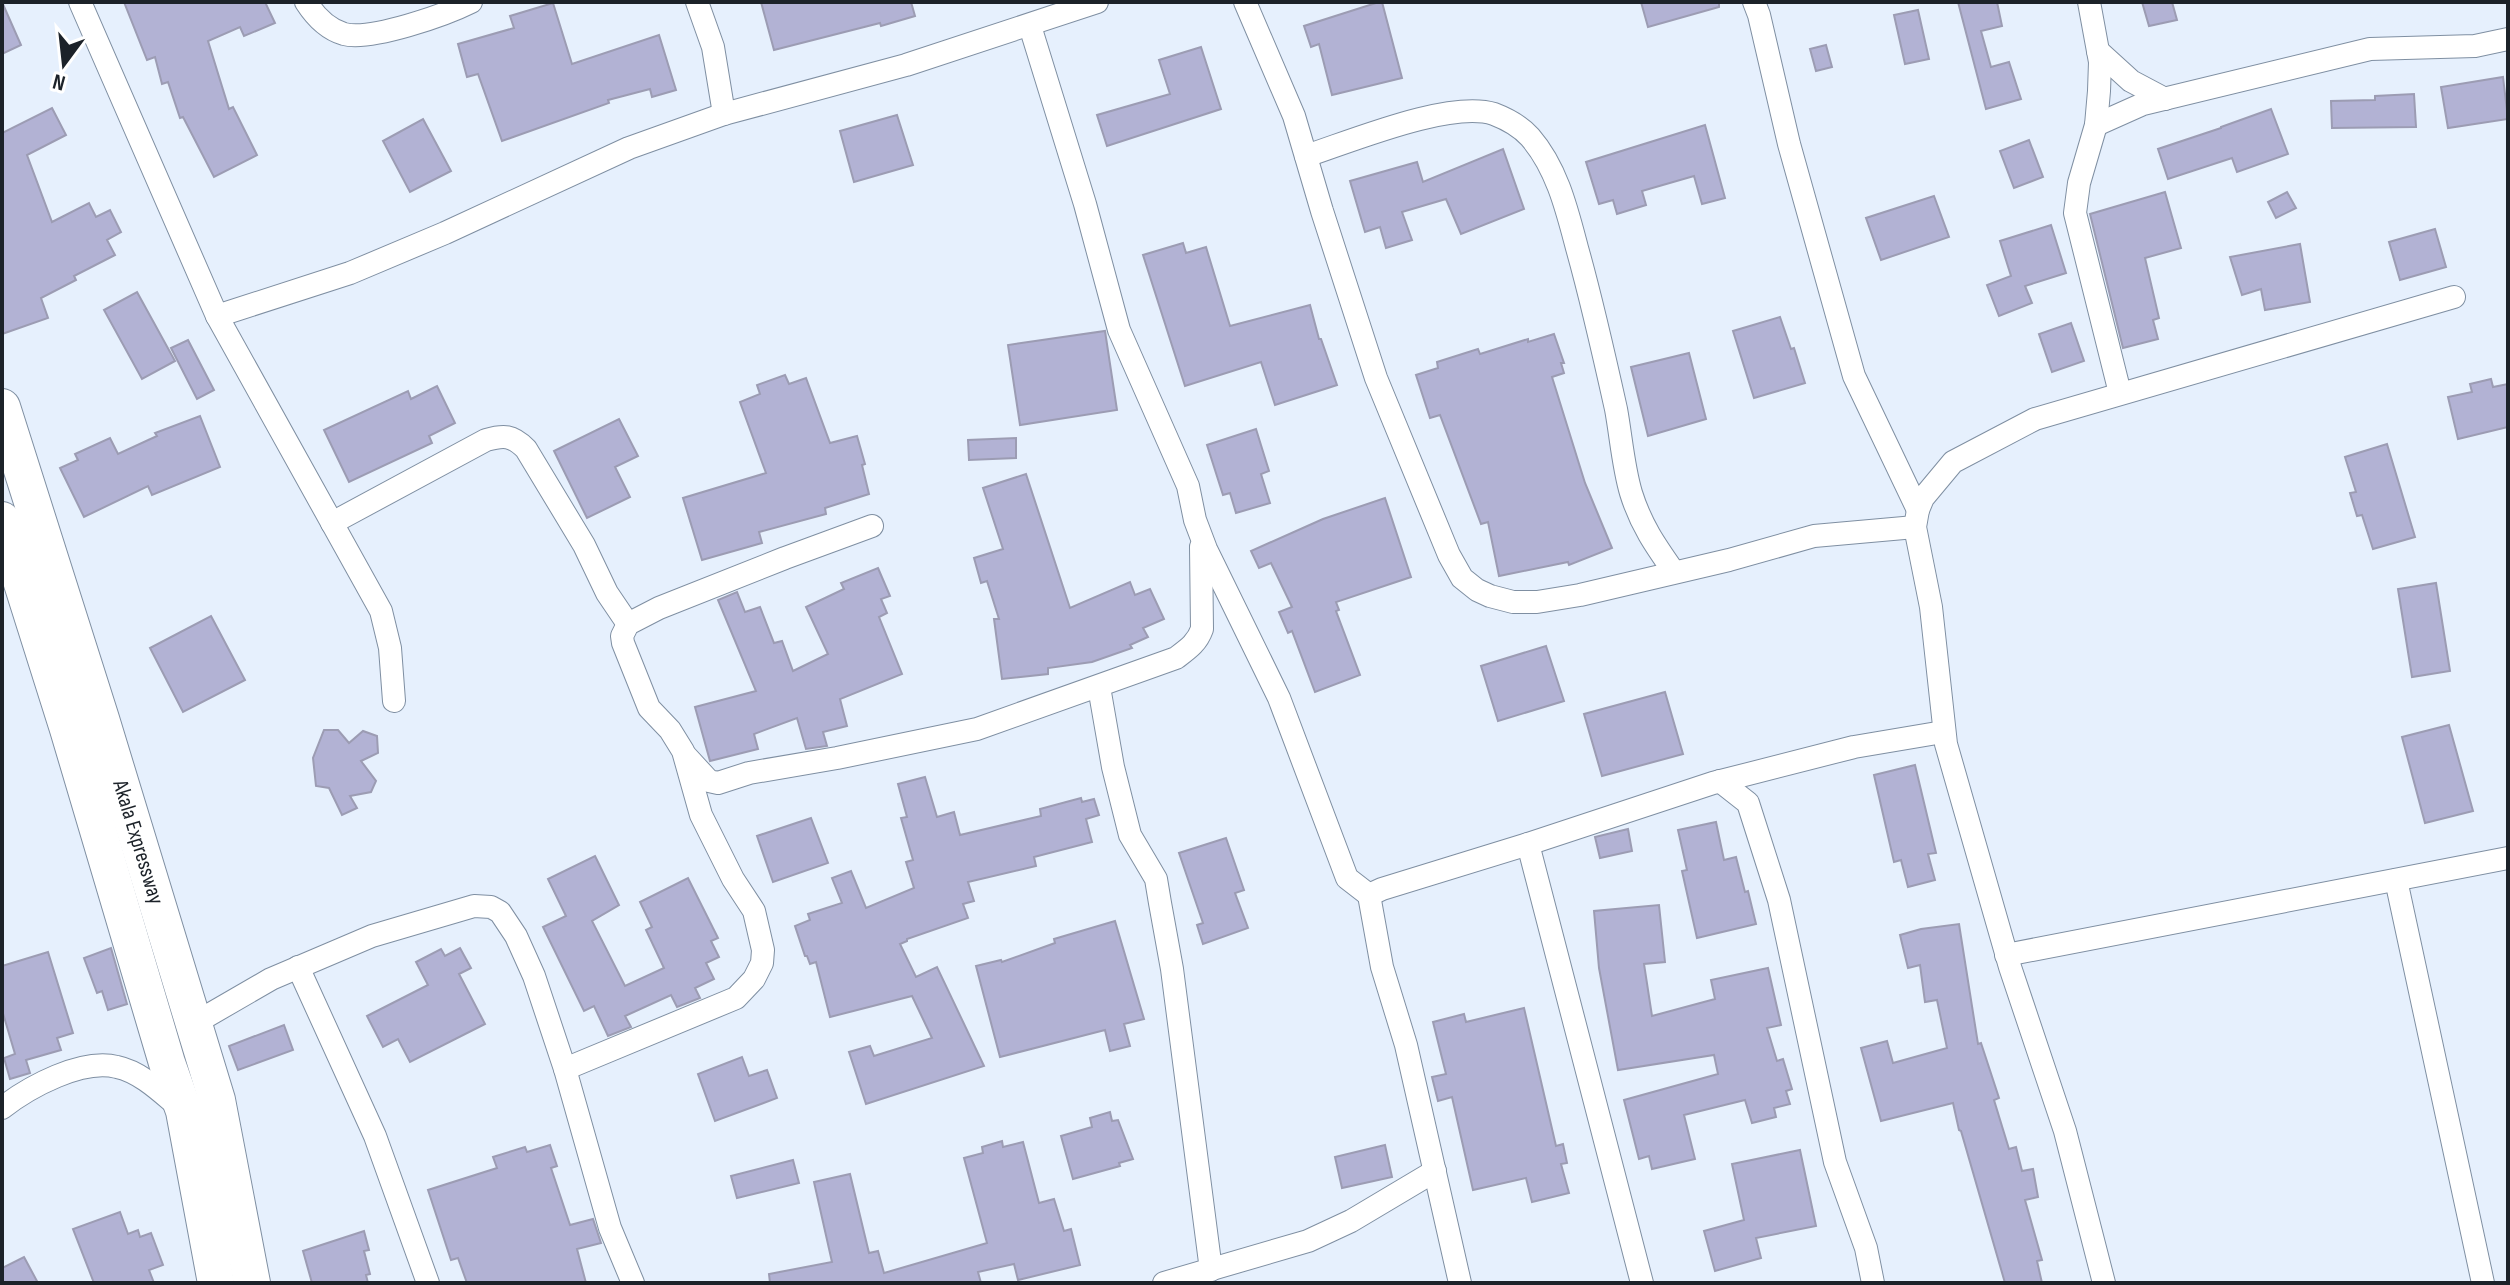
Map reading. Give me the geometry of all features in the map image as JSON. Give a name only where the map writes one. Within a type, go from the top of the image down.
[{"type":"main road","name":"Akala Expressway","points":[[2,407],[195,1023],[216,1283]]},
{"type":"main road","name":"Akala Expressway","points":[[2,520],[167,1063],[201,1106],[252,1283]]},
{"type":"street","points":[[80,2],[217,316],[381,611],[390,648],[394,701]]},
{"type":"street","points":[[306,2],[327,26],[344,34],[362,36],[413,24],[471,2]]},
{"type":"street","points":[[697,2],[713,47],[724,114]]},
{"type":"street","points":[[217,316],[350,273],[569,178],[629,148],[724,114],[906,65],[1097,2]]},
{"type":"street","points":[[1245,2],[1294,116],[1376,378],[1449,555],[1462,578],[1490,596],[1513,602],[1537,602],[1580,595],[1814,536],[1917,518]]},
{"type":"street","points":[[1754,2],[1797,174],[1854,376],[1917,518],[1937,648],[1943,732],[2006,955],[2065,1131],[2104,1283]]},
{"type":"street","points":[[2089,2],[2098,51],[2099,91],[2096,125],[2079,183],[2075,213],[2120,393]]},
{"type":"street","points":[[1030,26],[1085,204],[1119,330],[1188,486],[1195,520],[1206,549],[1279,698],[1347,878],[1369,895],[1382,967],[1406,1045],[1460,1283]]},
{"type":"street","points":[[2096,125],[2143,104],[2370,49],[2475,46],[2508,39]]},
{"type":"street","points":[[2098,51],[2131,81],[2165,99]]},
{"type":"street","points":[[1306,156],[1439,113],[1493,114],[1517,125],[1530,136],[1546,160],[1563,196],[1616,410],[1631,491],[1646,532],[1674,572]]},
{"type":"street","points":[[1917,518],[1923,498],[1953,462],[2035,419],[2454,297]]},
{"type":"street","points":[[332,523],[486,440],[508,436],[526,449],[584,545],[607,593],[628,624]]},
{"type":"street","points":[[872,526],[687,596],[628,624],[622,636],[623,643],[649,708],[709,781],[718,783],[749,773],[866,753],[977,729],[1176,658],[1198,639],[1203,615],[1201,534]]},
{"type":"street","points":[[1099,687],[1113,767],[1130,835],[1156,879],[1172,969],[1211,1270]]},
{"type":"street","points":[[1369,895],[1720,781],[1854,747],[1943,732]]},
{"type":"street","points":[[565,1069],[736,998],[754,979],[762,963],[763,950],[754,911],[733,879],[701,815],[683,751]]},
{"type":"street","points":[[1748,803],[1761,771]]},
{"type":"street","points":[[1720,781],[1748,803],[1787,935],[1835,1162],[1866,1248],[1873,1283]]},
{"type":"street","points":[[1528,844],[1642,1283]]},
{"type":"street","points":[[2006,955],[2508,858]]},
{"type":"street","points":[[2396,880],[2483,1283]]},
{"type":"street","points":[[195,1023],[271,979],[372,936],[474,906],[491,907],[500,912],[516,936],[534,976],[565,1069],[610,1228],[633,1283]]},
{"type":"street","points":[[298,967],[375,1136],[428,1283]]},
{"type":"street","points":[[2,1108],[22,1093],[84,1067],[117,1066],[201,1106]]},
{"type":"street","points":[[1164,1283],[1308,1241],[1351,1221],[1435,1171]]},
{"type":"building","points":[[2,2],[21,45],[2,54]]},
{"type":"building","points":[[124,2],[265,2],[275,23],[244,36],[240,27],[208,41],[229,109],[233,107],[257,155],[214,177],[183,117],[180,118],[168,82],[162,84],[155,57],[147,60]]},
{"type":"building","points":[[761,2],[911,2],[915,16],[774,50]]},
{"type":"building","points":[[1382,2],[1402,78],[1332,95],[1319,44],[1311,47],[1304,26]]},
{"type":"building","points":[[1641,2],[1719,2],[1719,7],[1648,27]]},
{"type":"building","points":[[1958,2],[1997,2],[2002,26],[1981,31],[1991,67],[2009,62],[2021,99],[1986,109]]},
{"type":"building","points":[[2142,2],[2172,2],[2177,20],[2149,26]]},
{"type":"building","points":[[553,3],[572,64],[659,35],[676,90],[652,97],[650,89],[608,100],[609,103],[502,141],[478,74],[467,77],[458,44],[514,28],[510,16]]},
{"type":"building","points":[[1918,10],[1929,59],[1905,64],[1894,15]]},
{"type":"building","points":[[1826,45],[1832,67],[1816,71],[1810,49]]},
{"type":"building","points":[[1201,47],[1221,109],[1107,146],[1097,115],[1170,94],[1159,60]]},
{"type":"building","points":[[2503,77],[2508,119],[2448,128],[2441,87]]},
{"type":"building","points":[[2414,94],[2416,127],[2332,128],[2331,101],[2375,100],[2375,96]]},
{"type":"building","points":[[52,108],[66,135],[27,155],[52,222],[89,203],[96,217],[110,210],[121,232],[107,240],[115,255],[74,276],[76,280],[41,298],[48,318],[2,334],[2,133]]},
{"type":"building","points":[[2271,109],[2288,154],[2237,172],[2232,158],[2168,179],[2158,149]]},
{"type":"building","points":[[897,115],[913,165],[854,182],[840,131]]},
{"type":"building","points":[[423,119],[451,171],[410,192],[383,141]]},
{"type":"building","points":[[1705,125],[1725,198],[1702,204],[1694,176],[1642,191],[1646,205],[1617,214],[1613,200],[1599,204],[1586,162]]},
{"type":"building","points":[[2029,140],[2043,177],[2014,188],[2000,151]]},
{"type":"building","points":[[1503,149],[1524,209],[1461,234],[1446,199],[1402,212],[1412,240],[1386,248],[1380,227],[1365,232],[1350,181],[1417,162],[1423,182]]},
{"type":"building","points":[[2165,192],[2181,248],[2145,258],[2159,318],[2153,320],[2158,339],[2123,348],[2090,214]]},
{"type":"building","points":[[2287,192],[2296,208],[2276,218],[2268,202]]},
{"type":"building","points":[[1934,196],[1949,237],[1881,260],[1866,218]]},
{"type":"building","points":[[2051,225],[2066,273],[2025,286],[2032,303],[1999,316],[1987,285],[2011,276],[2000,241]]},
{"type":"building","points":[[2435,229],[2446,267],[2400,280],[2389,242]]},
{"type":"building","points":[[1183,243],[1186,253],[1206,247],[1230,326],[1310,305],[1337,385],[1275,405],[1261,362],[1185,386],[1143,255]]},
{"type":"building","points":[[2300,244],[2310,302],[2265,310],[2261,289],[2242,295],[2230,257]]},
{"type":"building","points":[[137,292],[175,361],[142,379],[104,310]]},
{"type":"building","points":[[1780,317],[1805,383],[1754,398],[1733,331]]},
{"type":"building","points":[[2071,323],[2084,361],[2052,372],[2039,334]]},
{"type":"building","points":[[1105,331],[1117,410],[1020,425],[1008,345]]},
{"type":"building","points":[[1554,334],[1564,363],[1561,363],[1564,373],[1552,377],[1585,483],[1612,548],[1569,565],[1568,562],[1499,576],[1488,522],[1481,524],[1440,415],[1430,418],[1416,375],[1438,368],[1437,362],[1478,349],[1480,354]]},
{"type":"building","points":[[188,340],[214,390],[197,399],[171,348]]},
{"type":"building","points":[[1689,353],[1706,419],[1648,436],[1631,367]]},
{"type":"building","points":[[785,375],[789,384],[806,378],[830,443],[857,436],[869,494],[825,508],[826,514],[759,532],[762,543],[702,560],[683,498],[766,473],[740,402],[760,394],[757,385]]},
{"type":"building","points":[[2491,379],[2493,387],[2508,384],[2508,427],[2458,439],[2448,397],[2472,392],[2470,384]]},
{"type":"building","points":[[437,386],[455,423],[429,436],[432,443],[349,482],[324,430],[408,391],[411,399]]},
{"type":"building","points":[[200,416],[220,467],[152,495],[148,486],[84,517],[60,468],[78,460],[75,454],[110,438],[118,454],[157,436],[155,433]]},
{"type":"building","points":[[619,419],[638,456],[615,467],[630,497],[587,518],[554,451]]},
{"type":"building","points":[[1256,429],[1269,471],[1261,474],[1270,503],[1236,513],[1230,493],[1223,495],[1207,445]]},
{"type":"building","points":[[1016,438],[1016,458],[969,460],[968,440]]},
{"type":"building","points":[[2387,444],[2415,537],[2373,549],[2362,515],[2357,516],[2350,493],[2356,492],[2345,457]]},
{"type":"building","points":[[1026,474],[1070,608],[1130,582],[1135,595],[1150,589],[1164,619],[1143,628],[1148,637],[1130,645],[1132,648],[1092,662],[1048,668],[1048,674],[1002,679],[994,619],[999,619],[987,581],[981,583],[974,558],[1003,549],[983,488]]},
{"type":"building","points":[[1385,498],[1411,577],[1336,602],[1339,610],[1336,611],[1360,675],[1315,692],[1292,631],[1288,633],[1279,612],[1292,607],[1271,563],[1259,568],[1251,551],[1323,519]]},
{"type":"building","points":[[878,568],[890,596],[881,599],[887,613],[879,617],[902,674],[840,699],[847,726],[823,732],[827,746],[806,749],[797,718],[754,734],[758,749],[710,761],[695,707],[756,691],[718,600],[737,592],[745,612],[760,607],[774,643],[782,641],[793,671],[828,654],[806,607],[844,589],[841,583]]},
{"type":"building","points":[[2436,583],[2450,671],[2412,677],[2398,589]]},
{"type":"building","points":[[211,616],[245,680],[183,712],[150,648]]},
{"type":"building","points":[[1546,646],[1564,701],[1498,721],[1481,666]]},
{"type":"building","points":[[1665,692],[1683,754],[1602,776],[1584,714]]},
{"type":"building","points":[[2449,725],[2473,811],[2425,823],[2402,737]]},
{"type":"building","points":[[324,730],[338,730],[349,743],[363,731],[377,736],[378,753],[361,761],[376,781],[371,792],[350,796],[357,808],[342,815],[329,788],[316,786],[313,758]]},
{"type":"building","points":[[1915,765],[1936,853],[1928,854],[1935,880],[1908,887],[1901,860],[1894,862],[1874,775]]},
{"type":"building","points":[[925,777],[937,817],[954,812],[960,835],[1041,816],[1040,809],[1081,798],[1082,802],[1094,799],[1099,815],[1086,819],[1092,842],[1034,857],[1036,866],[968,882],[974,901],[963,904],[968,918],[900,944],[916,977],[937,967],[984,1066],[866,1104],[849,1052],[870,1046],[874,1056],[932,1038],[912,996],[830,1017],[816,962],[810,964],[805,956],[795,926],[810,920],[808,914],[842,903],[832,878],[851,871],[866,908],[914,888],[906,862],[913,860],[901,818],[907,817],[898,784]]},
{"type":"building","points":[[811,818],[828,863],[773,882],[757,836]]},
{"type":"building","points":[[1716,822],[1724,860],[1736,857],[1756,924],[1697,938],[1682,871],[1687,870],[1678,830]]},
{"type":"building","points":[[1628,829],[1632,851],[1600,858],[1595,837]]},
{"type":"building","points":[[1226,838],[1244,890],[1235,893],[1248,928],[1203,944],[1197,925],[1203,923],[1179,853]]},
{"type":"building","points":[[595,856],[619,905],[592,921],[625,986],[664,968],[646,930],[652,927],[640,902],[688,878],[718,938],[711,941],[719,957],[706,963],[714,979],[695,988],[700,998],[677,1007],[671,995],[625,1016],[631,1027],[608,1036],[594,1006],[584,1011],[543,927],[566,916],[548,879]]},
{"type":"building","points":[[1659,905],[1665,962],[1644,964],[1652,1016],[1715,999],[1711,980],[1768,968],[1781,1025],[1767,1028],[1777,1061],[1783,1059],[1792,1089],[1786,1091],[1790,1104],[1774,1108],[1776,1117],[1752,1123],[1745,1100],[1684,1115],[1695,1159],[1652,1169],[1649,1156],[1639,1159],[1624,1100],[1718,1074],[1714,1055],[1618,1070],[1599,968],[1594,911]]},
{"type":"building","points":[[1115,921],[1144,1019],[1124,1024],[1130,1046],[1110,1051],[1105,1030],[1000,1057],[976,966],[1002,962],[1055,943],[1054,939]]},
{"type":"building","points":[[1959,924],[1978,1044],[1981,1043],[1999,1098],[1994,1100],[2009,1149],[2016,1147],[2022,1171],[2033,1169],[2038,1197],[2025,1200],[2042,1260],[2037,1261],[2042,1283],[2005,1283],[1953,1103],[1881,1121],[1861,1048],[1887,1041],[1893,1063],[1947,1048],[1937,1000],[1925,1002],[1920,965],[1908,968],[1900,935]]},
{"type":"building","points":[[111,948],[127,1004],[108,1010],[102,991],[97,993],[84,958]]},
{"type":"building","points":[[460,948],[471,968],[459,974],[485,1024],[410,1062],[398,1039],[383,1047],[367,1016],[428,985],[416,962],[441,949],[445,956]]},
{"type":"building","points":[[48,952],[73,1033],[57,1038],[61,1050],[26,1060],[30,1073],[10,1079],[4,1058],[15,1054],[2,1010],[2,966]]},
{"type":"building","points":[[1524,1008],[1556,1146],[1563,1144],[1567,1163],[1561,1164],[1569,1193],[1532,1202],[1526,1178],[1473,1190],[1452,1097],[1438,1101],[1432,1077],[1446,1074],[1433,1022],[1464,1014],[1466,1022]]},
{"type":"building","points":[[284,1025],[293,1050],[238,1070],[229,1046]]},
{"type":"building","points":[[742,1057],[749,1076],[767,1070],[777,1098],[715,1121],[698,1074]]},
{"type":"building","points":[[1110,1112],[1112,1121],[1118,1120],[1133,1159],[1119,1163],[1120,1166],[1073,1179],[1061,1136],[1092,1127],[1090,1118]]},
{"type":"building","points":[[1002,1141],[1003,1147],[1023,1142],[1039,1203],[1054,1199],[1064,1231],[1071,1229],[1080,1265],[1018,1280],[1014,1264],[978,1272],[981,1283],[770,1283],[769,1274],[832,1262],[814,1182],[850,1174],[869,1253],[878,1251],[884,1273],[987,1243],[964,1158],[983,1153],[982,1147]]},
{"type":"building","points":[[550,1145],[557,1166],[551,1168],[570,1225],[593,1219],[601,1243],[577,1249],[586,1283],[467,1283],[458,1258],[451,1260],[428,1190],[497,1168],[493,1157],[525,1147],[527,1152]]},
{"type":"building","points":[[1385,1145],[1392,1177],[1342,1188],[1335,1157]]},
{"type":"building","points":[[1800,1150],[1816,1226],[1756,1238],[1761,1258],[1715,1271],[1704,1231],[1744,1220],[1732,1164]]},
{"type":"building","points":[[793,1160],[799,1183],[737,1198],[731,1176]]},
{"type":"building","points":[[120,1212],[128,1234],[138,1230],[140,1237],[151,1233],[163,1265],[149,1270],[154,1283],[94,1283],[73,1229]]},
{"type":"building","points":[[364,1231],[369,1250],[364,1251],[370,1274],[366,1275],[368,1283],[312,1283],[303,1251]]},
{"type":"building","points":[[24,1257],[38,1283],[2,1283],[2,1268]]}]
